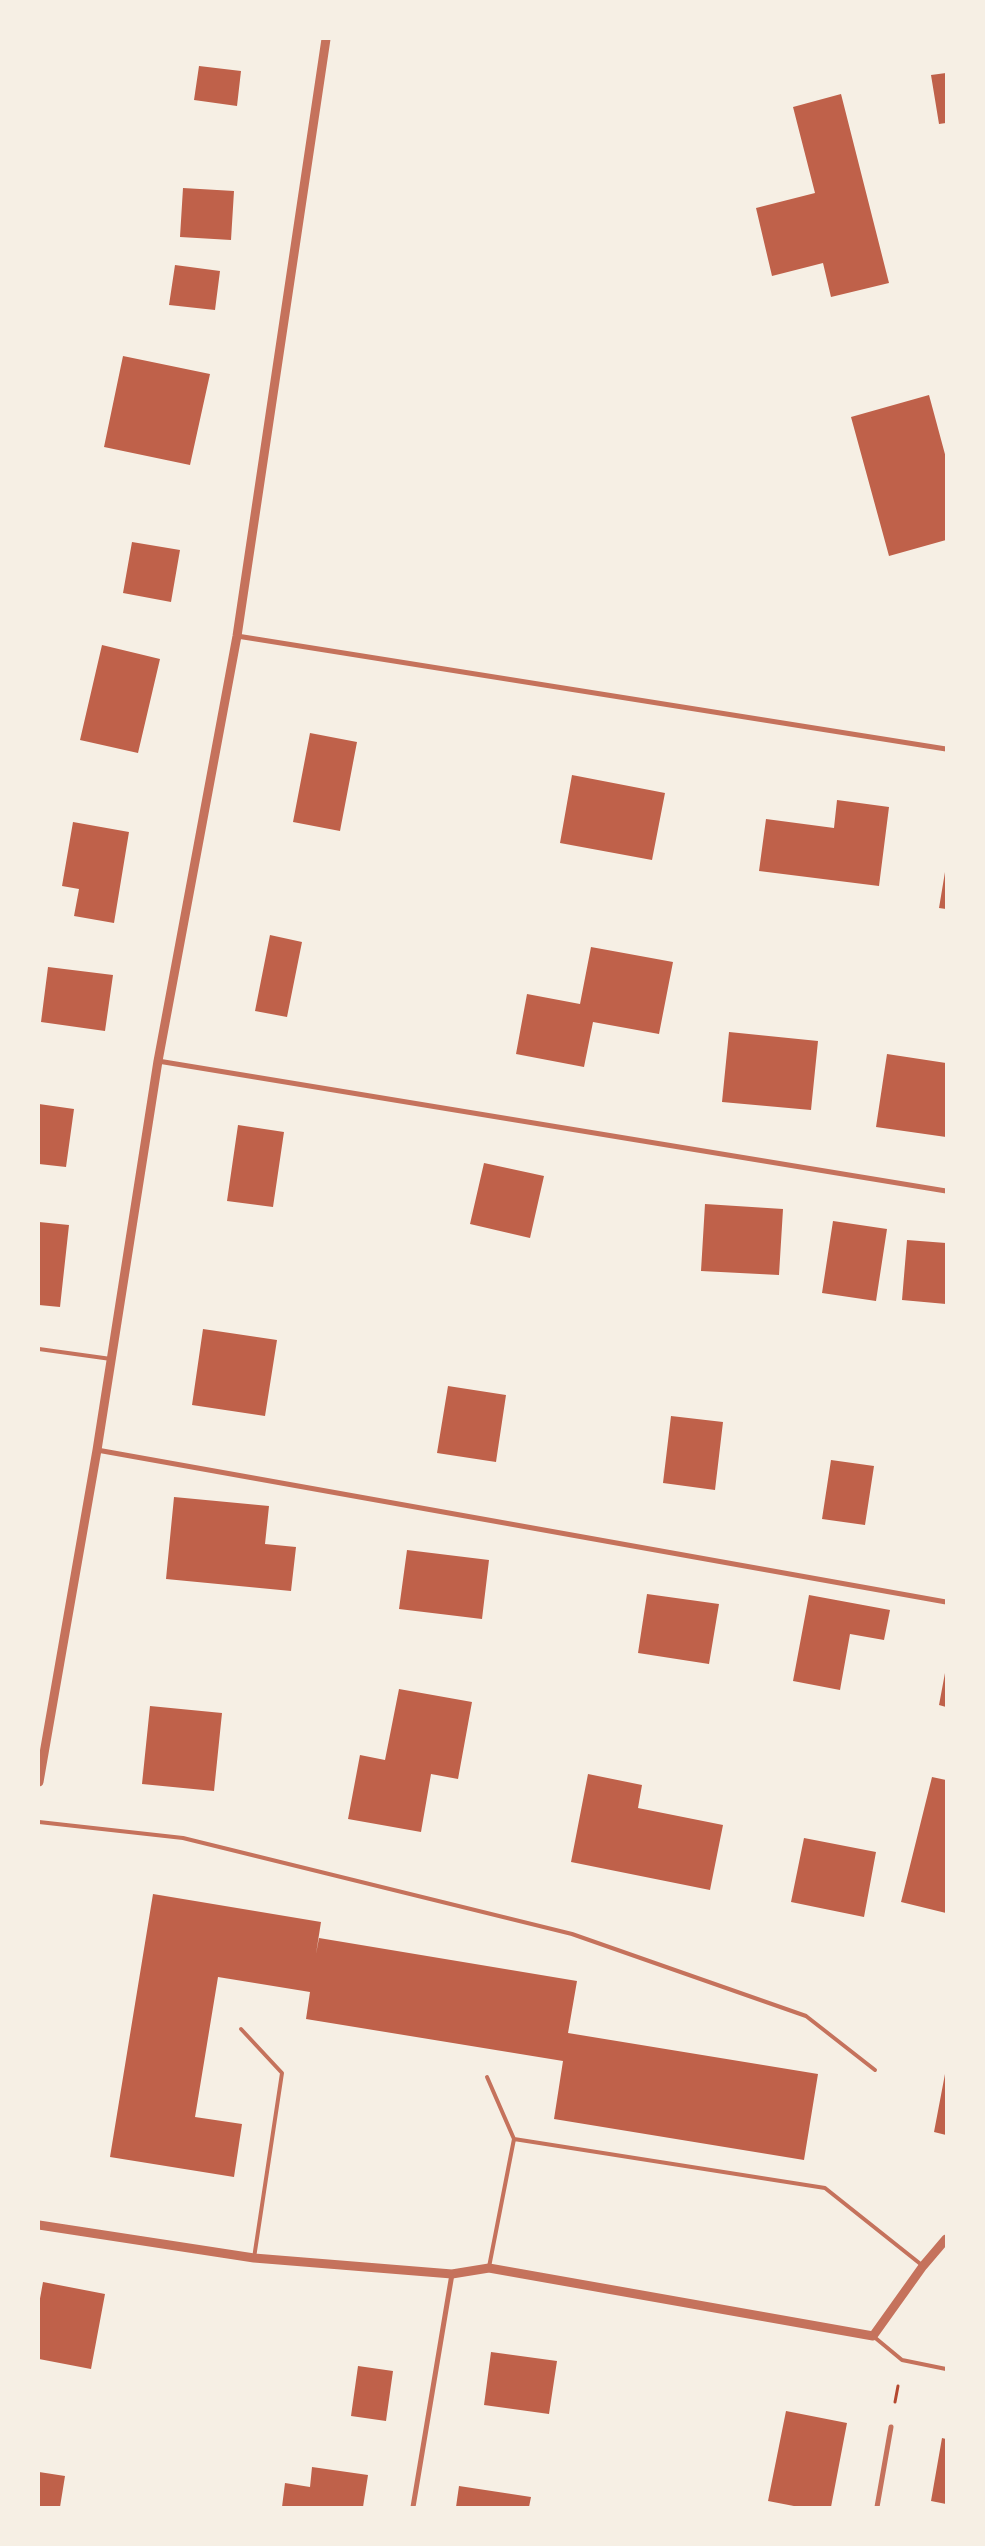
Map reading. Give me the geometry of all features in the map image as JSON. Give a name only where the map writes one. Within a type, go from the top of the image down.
[{"type":"street","points":[[39,1782],[97,1450],[158,1061],[238,636],[326,39]]},
{"type":"street","points":[[238,636],[946,749]]},
{"type":"street","points":[[158,1061],[946,1190]]},
{"type":"street","points":[[97,1450],[946,1602]]},
{"type":"street","points":[[39,2225],[254,2258],[452,2274],[489,2268],[873,2336],[923,2266],[946,2239]]},
{"type":"street","points":[[413,2507],[452,2274]]},
{"type":"street","points":[[878,2507],[891,2427]]},
{"type":"lane","points":[[39,1349],[111,1359]]},
{"type":"lane","points":[[39,1822],[183,1838],[572,1934],[806,2016],[875,2070]]},
{"type":"lane","points":[[241,2029],[282,2073],[254,2258]]},
{"type":"lane","points":[[488,2077],[514,2139],[489,2268]]},
{"type":"lane","points":[[514,2139],[824,2188],[923,2266]]},
{"type":"lane","points":[[873,2336],[902,2360],[946,2369]]},
{"type":"path","points":[[891,2427],[902,2360]]},
{"type":"building","points":[[199,66],[241,71],[237,106],[194,100]]},
{"type":"building","points":[[946,73],[946,123],[939,124],[931,75]]},
{"type":"building","points":[[841,94],[889,283],[831,297],[823,263],[772,276],[756,208],[815,193],[793,107]]},
{"type":"building","points":[[183,188],[234,191],[231,240],[180,237]]},
{"type":"building","points":[[175,265],[220,271],[215,310],[169,305]]},
{"type":"building","points":[[123,356],[210,374],[190,465],[104,447]]},
{"type":"building","points":[[929,395],[946,458],[946,540],[889,556],[851,417]]},
{"type":"building","points":[[132,542],[180,550],[171,602],[123,593]]},
{"type":"building","points":[[102,645],[160,659],[138,753],[80,740]]},
{"type":"building","points":[[310,733],[357,742],[340,831],[293,822]]},
{"type":"building","points":[[572,775],[665,793],[652,860],[560,843]]},
{"type":"building","points":[[837,800],[889,807],[879,886],[759,871],[766,819],[834,828]]},
{"type":"building","points":[[73,822],[129,832],[114,923],[74,916],[79,889],[62,886]]},
{"type":"building","points":[[946,872],[946,909],[939,908]]},
{"type":"building","points":[[270,935],[302,942],[287,1017],[255,1011]]},
{"type":"building","points":[[591,947],[673,962],[659,1034],[593,1022],[584,1067],[516,1054],[527,994],[580,1004]]},
{"type":"building","points":[[48,967],[113,975],[105,1031],[41,1022]]},
{"type":"building","points":[[729,1032],[818,1041],[811,1110],[722,1102]]},
{"type":"building","points":[[887,1054],[946,1063],[946,1137],[876,1127]]},
{"type":"building","points":[[39,1104],[74,1109],[66,1167],[39,1164]]},
{"type":"building","points":[[238,1125],[284,1132],[273,1207],[227,1201]]},
{"type":"building","points":[[484,1163],[544,1176],[530,1238],[470,1224]]},
{"type":"building","points":[[705,1204],[783,1209],[779,1275],[701,1271]]},
{"type":"building","points":[[833,1221],[887,1229],[876,1301],[822,1293]]},
{"type":"building","points":[[39,1222],[69,1225],[60,1307],[39,1305]]},
{"type":"building","points":[[907,1240],[946,1243],[946,1304],[902,1300]]},
{"type":"building","points":[[203,1329],[277,1340],[265,1416],[192,1405]]},
{"type":"building","points":[[448,1386],[506,1395],[496,1462],[437,1453]]},
{"type":"building","points":[[671,1416],[723,1422],[715,1490],[663,1483]]},
{"type":"building","points":[[831,1460],[874,1466],[865,1525],[822,1519]]},
{"type":"building","points":[[174,1497],[269,1506],[265,1544],[296,1547],[291,1591],[166,1579]]},
{"type":"building","points":[[407,1550],[489,1560],[482,1619],[399,1609]]},
{"type":"building","points":[[647,1594],[719,1604],[709,1664],[638,1653]]},
{"type":"building","points":[[809,1595],[890,1610],[884,1640],[850,1634],[840,1690],[793,1681]]},
{"type":"building","points":[[946,1673],[946,1707],[939,1705]]},
{"type":"building","points":[[399,1689],[472,1702],[458,1779],[431,1774],[421,1832],[348,1819],[360,1755],[385,1760]]},
{"type":"building","points":[[150,1706],[222,1713],[214,1791],[142,1784]]},
{"type":"building","points":[[588,1774],[642,1785],[638,1808],[723,1825],[710,1890],[571,1862]]},
{"type":"building","points":[[932,1777],[946,1780],[946,1913],[901,1902]]},
{"type":"building","points":[[804,1838],[876,1852],[864,1917],[791,1902]]},
{"type":"building","points":[[153,1894],[321,1922],[316,1954],[319,1938],[577,1981],[568,2033],[818,2074],[804,2160],[554,2119],[563,2061],[306,2019],[310,1992],[218,1977],[195,2117],[242,2124],[234,2177],[110,2157]]},
{"type":"building","points":[[946,2074],[946,2135],[934,2132]]},
{"type":"building","points":[[43,2282],[105,2294],[91,2369],[39,2359],[39,2304]]},
{"type":"building","points":[[491,2352],[557,2361],[549,2414],[484,2405]]},
{"type":"building","points":[[358,2366],[393,2371],[386,2421],[351,2416]]},
{"type":"building","points":[[786,2411],[847,2423],[831,2507],[799,2507],[768,2501]]},
{"type":"building","points":[[942,2438],[946,2439],[946,2504],[931,2501]]},
{"type":"building","points":[[312,2467],[368,2475],[363,2507],[282,2507],[285,2483],[310,2487]]},
{"type":"building","points":[[39,2472],[65,2476],[60,2507],[39,2507]]},
{"type":"building","points":[[459,2486],[531,2497],[529,2507],[456,2507]]}]
